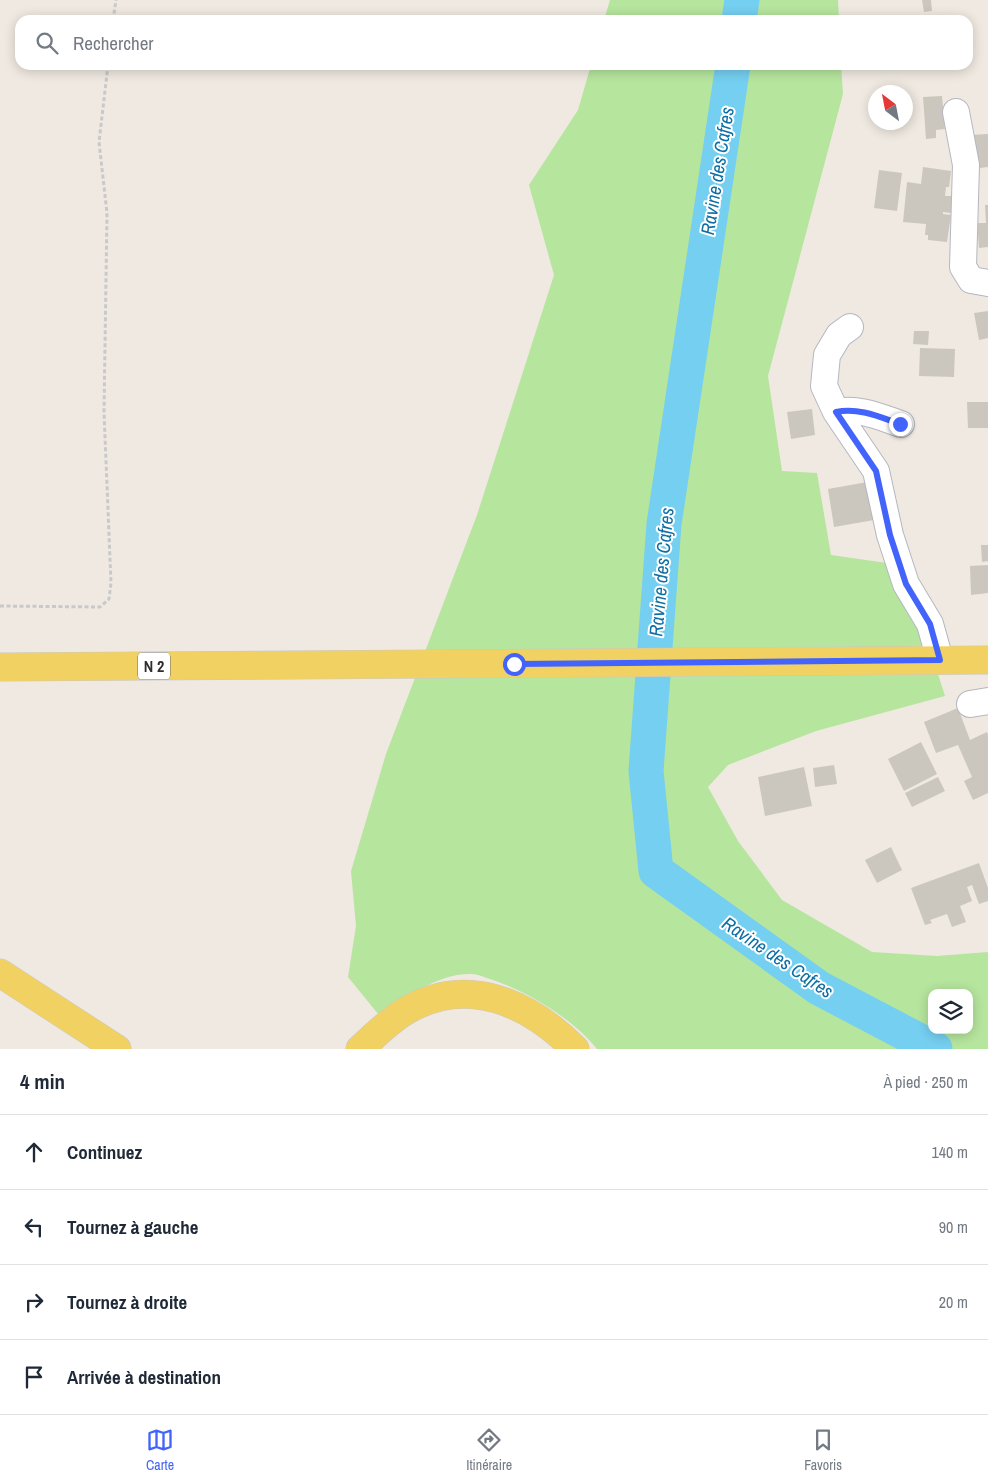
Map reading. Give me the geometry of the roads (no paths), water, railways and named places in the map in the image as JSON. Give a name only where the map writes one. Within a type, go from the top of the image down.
[{"type":"main road","name":"N 2","points":[[0,667],[988,660]]},
{"type":"main road","points":[[0,973],[117,1049]]},
{"type":"main road","points":[[360,1049],[403,1012],[448,994],[471,993],[496,998],[518,1007],[562,1036],[575,1049]]},
{"type":"street","points":[[956,112],[966,165],[963,267],[971,280],[988,284]]},
{"type":"street","points":[[850,327],[839,336],[828,355],[824,386],[836,412],[876,471],[890,535],[906,584],[930,624],[940,660]]},
{"type":"street","points":[[836,412],[866,412],[900,424]]},
{"type":"waterway","name":"Ravine des Cafres","points":[[740,15],[742,0]]},
{"type":"waterway","name":"Ravine des Cafres","points":[[732,70],[664,524],[646,771],[656,871],[819,988],[935,1049]]}]
